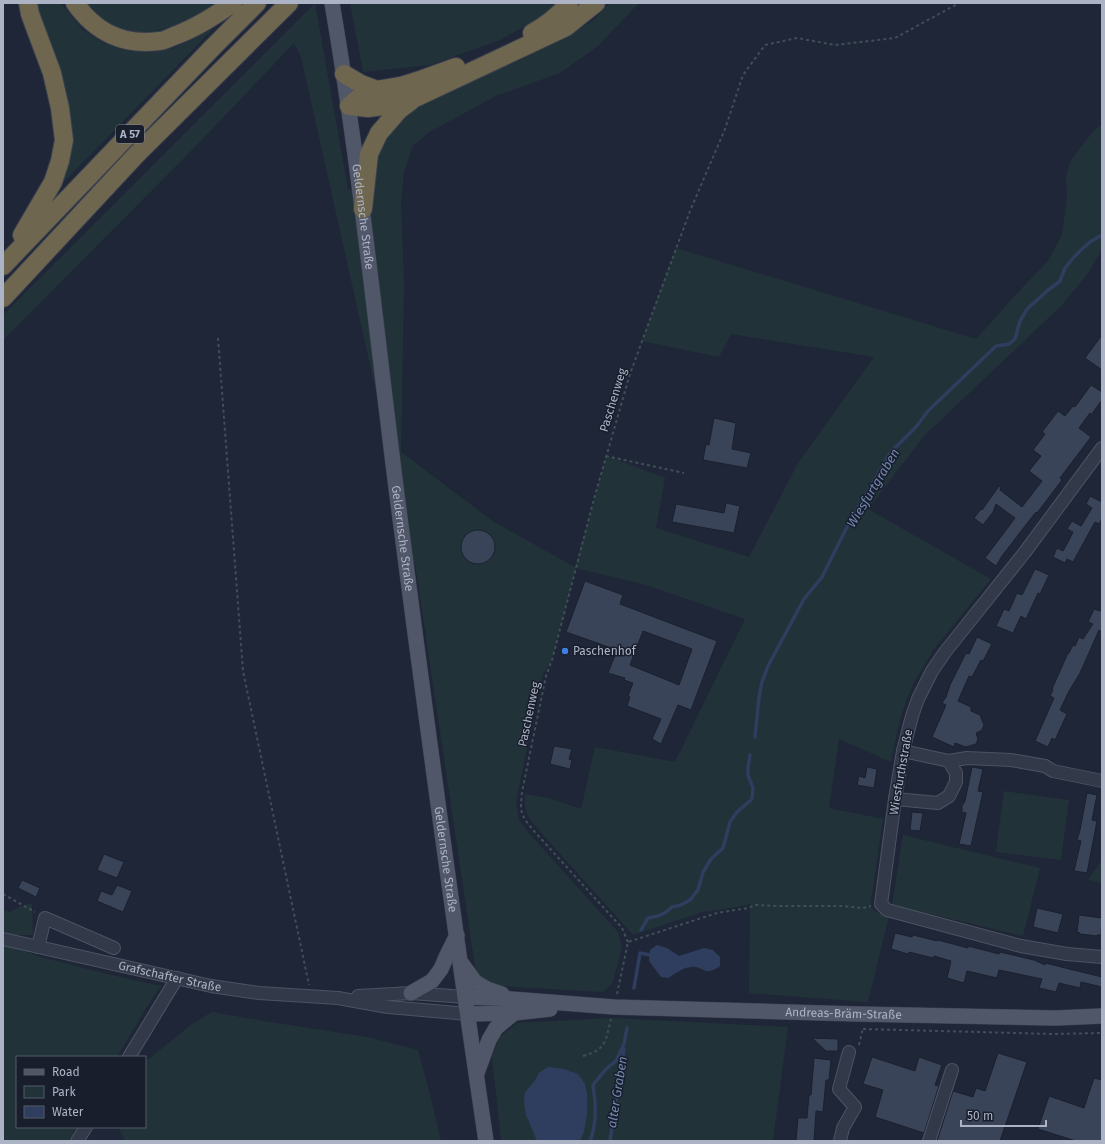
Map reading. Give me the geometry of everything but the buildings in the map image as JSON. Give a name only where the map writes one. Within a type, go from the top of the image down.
[{"type":"highway","points":[[3,265],[39,208],[53,182],[60,162],[64,140],[60,108],[52,73],[30,14],[28,3]]},
{"type":"highway","points":[[74,3],[82,14],[97,27],[115,37],[138,42],[160,41],[186,32],[210,19],[233,3]]},
{"type":"highway","name":"A 57","points":[[3,265],[257,3]]},
{"type":"highway","name":"A 57","points":[[3,298],[137,154],[289,3]]},
{"type":"highway","points":[[349,106],[362,95],[424,79],[515,43],[545,27],[561,13],[569,3]]},
{"type":"highway","points":[[349,106],[368,108],[415,98],[566,28],[596,3]]},
{"type":"highway","points":[[344,74],[361,84],[377,90]]},
{"type":"highway","points":[[363,209],[369,154],[379,133],[399,110],[415,98]]},
{"type":"main road","name":"Geldernsche Straße","points":[[332,4],[349,106],[363,209],[398,502],[486,1141]]},
{"type":"main road","points":[[411,993],[432,981],[441,969],[457,936]]},
{"type":"main road","points":[[460,961],[475,982],[514,1006]]},
{"type":"main road","name":"Andreas-Bräm-Straße","points":[[465,997],[514,1006]]},
{"type":"main road","name":"Andreas-Bräm-Straße","points":[[468,1014],[514,1006],[585,1004],[614,1007],[857,1014],[1056,1018],[1102,1016]]},
{"type":"main road","name":"Geldernsche Straße","points":[[476,1074],[489,1040],[496,1028],[514,1006]]},
{"type":"street","name":"Wiesfurthstraße","points":[[882,904],[895,799],[903,751],[918,699],[936,665],[949,646],[1025,552],[1102,448]]},
{"type":"street","points":[[903,751],[949,761],[967,758],[1011,760],[1045,766],[1053,770],[1102,782]]},
{"type":"street","points":[[895,799],[938,803],[950,796],[956,782],[956,773],[949,761]]},
{"type":"street","points":[[882,904],[887,910],[1021,946],[1067,954],[1102,957]]},
{"type":"street","name":"Grafschafter Straße","points":[[44,918],[114,948]]},
{"type":"street","points":[[38,946],[44,918]]},
{"type":"street","name":"Grafschafter Straße","points":[[3,939],[212,986],[259,992],[338,998],[388,1007],[468,1014]]},
{"type":"street","points":[[129,1056],[177,978]]},
{"type":"street","name":"Grafschafter Straße","points":[[338,998],[411,993],[465,997]]},
{"type":"street","points":[[840,1141],[843,1128],[854,1107],[839,1089],[849,1052]]},
{"type":"street","points":[[930,1141],[952,1070]]},
{"type":"street","points":[[77,1141],[85,1128]]},
{"type":"path","name":"Paschenweg","points":[[628,942],[622,928],[524,820],[520,809],[522,792],[546,676],[552,660],[592,507],[630,374],[690,211],[725,129],[743,75],[765,45],[797,38],[835,44],[895,38],[959,3]]},
{"type":"path","points":[[218,338],[243,671],[311,996]]},
{"type":"path","points":[[606,456],[684,473]]},
{"type":"path","points":[[3,894],[44,918]]},
{"type":"path","points":[[583,1056],[593,1053],[601,1048],[605,1041],[628,942],[717,913],[748,908],[756,905],[842,906],[863,908],[882,904]]},
{"type":"path","points":[[863,1029],[1053,1034],[1102,1033]]},
{"type":"green space","points":[[33,3],[62,3],[83,30],[103,43],[130,51],[154,52],[174,48],[214,28],[55,191],[63,175]]},
{"type":"green space","points":[[84,3],[216,3],[197,19],[145,34],[123,31],[100,21]]},
{"type":"green space","points":[[315,3],[348,189],[374,193],[379,146],[398,121],[423,104],[565,38],[594,20],[609,3],[639,3],[598,46],[560,73],[496,96],[428,133],[413,146],[404,172],[401,203],[404,283],[401,452],[494,522],[575,567],[607,456],[665,478],[656,528],[749,557],[798,463],[874,357],[731,334],[719,357],[642,341],[676,248],[976,339],[1048,261],[1062,235],[1067,198],[1066,176],[1071,160],[1094,130],[1102,124],[1102,249],[1089,272],[1063,304],[924,436],[868,509],[991,579],[934,649],[913,684],[899,724],[891,762],[839,739],[829,808],[883,819],[871,908],[876,912],[889,916],[868,1002],[749,993],[750,903],[747,905],[702,912],[633,935],[530,819],[525,808],[525,794],[549,798],[581,809],[595,747],[675,762],[745,619],[646,585],[576,568],[552,660],[542,676],[516,802],[519,820],[528,832],[618,932],[622,949],[612,984],[603,992],[487,984],[476,973],[416,570],[301,57],[294,43],[196,146],[3,340],[3,315]]},
{"type":"green space","points":[[350,3],[556,3],[551,12],[498,41],[429,65],[363,72]]},
{"type":"green space","points":[[1004,791],[1069,800],[1061,860],[996,852]]},
{"type":"green space","points":[[903,835],[1040,868],[1023,936],[892,905]]},
{"type":"green space","points":[[1102,860],[1102,883],[1088,880]]},
{"type":"green space","points":[[32,903],[33,935],[3,935],[3,910],[10,912],[19,907]]},
{"type":"green space","points":[[3,942],[37,956],[161,986],[118,1056],[16,1056],[16,1128],[75,1128],[68,1141],[3,1141]]},
{"type":"green space","points":[[212,1012],[367,1037],[418,1050],[441,1141],[125,1141],[118,1128],[146,1128],[146,1061],[192,1024]]},
{"type":"green space","points":[[612,1018],[788,1027],[773,1141],[501,1141],[492,1057],[500,1037],[517,1023]]},
{"type":"water","points":[[657,945],[667,948],[679,956],[704,948],[713,950],[720,957],[720,966],[710,971],[695,967],[688,968],[679,971],[668,978],[661,977],[649,961],[650,950]]},
{"type":"water","points":[[548,1067],[564,1069],[578,1074],[585,1084],[587,1094],[587,1115],[584,1132],[580,1141],[537,1141],[526,1115],[524,1103],[525,1092],[534,1082],[539,1073]]},
{"type":"waterway","name":"Wiesfurtgraben","points":[[755,737],[759,697],[762,682],[768,666],[804,599],[822,577],[848,525],[891,452],[916,427],[928,411],[996,346],[1009,344],[1015,339],[1020,321],[1027,309],[1060,281],[1065,268],[1082,249],[1102,235]]},
{"type":"waterway","name":"Wiesfurtgraben","points":[[641,930],[648,918],[658,916],[665,913],[672,907],[681,905],[690,900],[698,890],[703,872],[711,859],[723,848],[730,822],[737,812],[752,799],[753,788],[748,775],[750,755]]},
{"type":"waterway","name":"Wiesfurtgraben","points":[[634,988],[640,953],[650,955]]},
{"type":"waterway","name":"Wiesfurtgraben","points":[[590,1141],[594,1127],[595,1113],[593,1085],[606,1069],[616,1061],[624,1044],[627,1028]]},
{"type":"waterway","name":"alter Graben","points":[[610,1141],[624,1049]]},
{"type":"place","name":"Paschenhof","points":[[565,651]]}]
